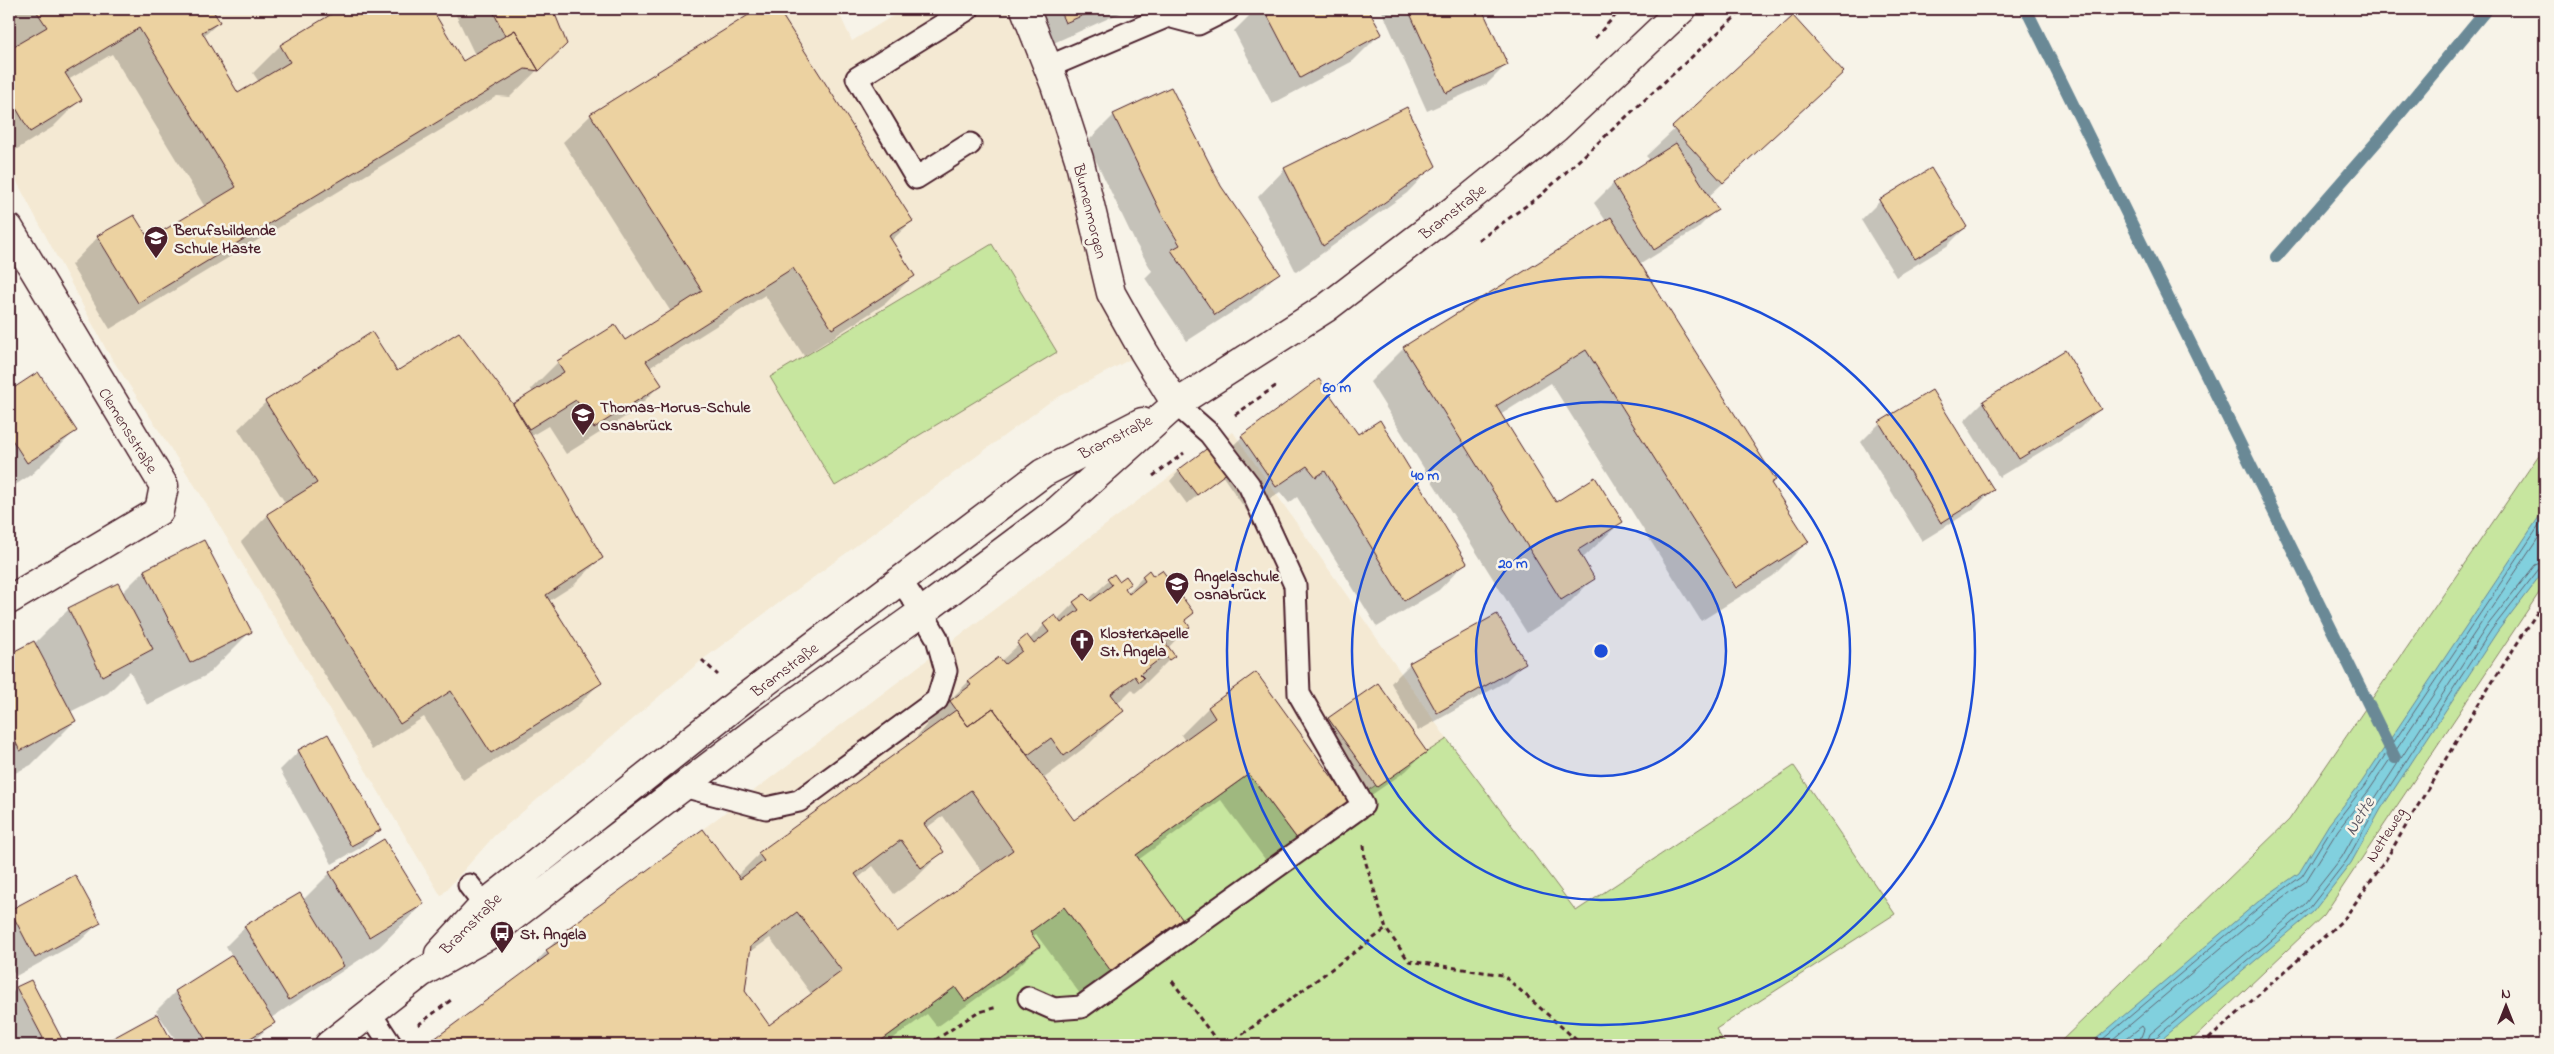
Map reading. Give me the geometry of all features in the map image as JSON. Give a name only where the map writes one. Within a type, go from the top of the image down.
[{"type":"street","name":"Blumenmorgen","points":[[1025,9],[1048,67],[1079,159],[1111,293],[1176,404]]},
{"type":"street","name":"Bramstraße","points":[[329,1045],[421,973],[485,905],[743,699],[1043,473],[1176,404],[1326,308],[1467,200],[1556,128],[1682,9]]},
{"type":"street","name":"Clemensstraße","points":[[9,228],[164,486],[159,510],[9,600]]},
{"type":"street","name":"Bramstraße","points":[[485,905],[683,786],[762,726],[922,612],[1057,511],[1176,404]]},
{"type":"lane","points":[[968,9],[857,78],[916,178],[970,144]]},
{"type":"lane","points":[[1048,67],[1168,16],[1198,24],[1228,9]]},
{"type":"lane","points":[[1029,998],[1054,1010],[1081,1007],[1363,805],[1299,694],[1295,585],[1249,485],[1210,434],[1176,404]]},
{"type":"lane","points":[[683,786],[766,808],[799,801],[936,700],[946,671],[936,638],[922,612],[901,581]]},
{"type":"lane","points":[[370,1013],[391,1045]]},
{"type":"path","name":"Netteweg","points":[[2202,1045],[2344,919],[2385,861],[2479,703],[2545,600]]},
{"type":"path","points":[[1363,805],[1365,860],[1386,929],[1409,961],[1503,975],[1582,1045]]},
{"type":"path","points":[[1228,1045],[1386,929]]},
{"type":"path","points":[[1154,956],[1220,1045]]},
{"type":"path","points":[[928,1045],[976,1013],[1029,998]]},
{"type":"shaded area","name":"Thomas-Morus-Schule Osnabrück","points":[[9,9],[837,9],[852,41],[904,9],[1025,9],[1144,352],[1051,401],[702,660],[494,836],[441,896],[201,495],[107,351],[9,167]]},
{"type":"shaded area","name":"Angelaschule Osnabrück","points":[[1233,432],[1447,739],[1576,911],[1653,1045],[426,1045],[549,954],[546,950],[565,937],[563,932],[703,829],[1209,447]]},
{"type":"green space","points":[[992,244],[1057,352],[835,486],[770,377]]},
{"type":"green space","points":[[2545,446],[2545,584],[2324,915],[2187,1045],[2057,1045],[2289,820]]},
{"type":"green space","points":[[1447,739],[1576,911],[1794,766],[1895,914],[1716,1029],[1726,1045],[875,1045],[955,987],[965,1001],[1040,947],[1030,932],[1064,907],[1111,971],[1182,919],[1136,855],[1249,774],[1298,840],[1350,802]]},
{"type":"water","name":"Nette","points":[[2545,508],[2545,569],[2497,632],[2381,809],[2351,863],[2313,912],[2155,1045],[2089,1045],[2259,901],[2299,873],[2329,824],[2361,783]]},
{"type":"building","points":[[35,9],[212,9],[220,22],[202,32],[238,93],[290,62],[280,45],[340,9],[432,9],[463,61],[515,30],[539,71],[525,69],[138,303],[97,236],[134,215],[149,239],[236,187],[139,28],[65,73],[82,100],[30,132],[9,96],[9,49],[47,27]]},
{"type":"building","points":[[492,9],[553,9],[567,44],[539,71],[515,30],[505,36]]},
{"type":"building","points":[[758,9],[778,9],[913,221],[889,236],[915,276],[832,329],[793,268],[646,361],[662,385],[594,428],[576,400],[529,429],[513,404],[564,372],[557,361],[615,325],[625,340],[702,291],[590,114]]},
{"type":"building","points":[[1059,9],[1098,9],[1065,23]]},
{"type":"building","points":[[1264,9],[1368,9],[1382,34],[1300,78]]},
{"type":"building","points":[[1408,9],[1482,9],[1508,65],[1446,93]]},
{"type":"building","points":[[1793,16],[1844,72],[1723,183],[1672,127]]},
{"type":"building","points":[[1171,87],[1221,186],[1280,273],[1215,315],[1171,250],[1180,245],[1162,215],[1113,114]]},
{"type":"building","points":[[1407,107],[1436,166],[1323,246],[1284,168]]},
{"type":"building","points":[[1676,143],[1718,210],[1654,250],[1613,183]]},
{"type":"building","points":[[1931,168],[1967,227],[1915,259],[1879,200]]},
{"type":"building","points":[[1611,217],[1776,480],[1771,483],[1809,542],[1736,588],[1586,350],[1496,406],[1556,502],[1595,477],[1623,522],[1578,550],[1595,579],[1561,600],[1403,347]]},
{"type":"building","points":[[372,332],[397,371],[459,332],[513,404],[603,558],[546,595],[602,683],[491,753],[451,691],[400,724],[267,514],[317,483],[265,401]]},
{"type":"building","points":[[2065,350],[2101,409],[2019,459],[1983,401]]},
{"type":"building","points":[[38,372],[77,431],[27,463],[9,435],[9,391]]},
{"type":"building","points":[[1319,379],[1358,434],[1380,420],[1467,563],[1404,601],[1325,471],[1316,477],[1307,466],[1276,487],[1241,436]]},
{"type":"building","points":[[1932,390],[1994,490],[1941,523],[1879,422]]},
{"type":"building","points":[[1209,447],[1228,472],[1197,495],[1178,470]]},
{"type":"building","points":[[204,540],[252,632],[190,663],[144,570]]},
{"type":"building","name":"Klosterkapelle St. Angela","points":[[1149,570],[1153,576],[1162,570],[1194,613],[1185,620],[1190,627],[1184,631],[1180,626],[1162,638],[1175,656],[1169,660],[1165,655],[1140,674],[1144,678],[1139,682],[1135,676],[1111,694],[1124,711],[1064,756],[1051,738],[1028,755],[993,708],[968,726],[950,701],[971,685],[968,681],[999,657],[1005,664],[1022,651],[1017,643],[1027,635],[1034,644],[1049,632],[1043,624],[1055,615],[1061,623],[1079,610],[1073,602],[1084,594],[1091,601],[1112,585],[1107,579],[1114,574],[1119,581],[1126,576],[1131,583],[1125,588],[1129,594],[1145,581],[1142,576]]},
{"type":"building","points":[[118,583],[153,649],[102,676],[68,608]]},
{"type":"building","points":[[1497,614],[1526,663],[1437,713],[1409,663]]},
{"type":"building","points":[[34,641],[76,721],[20,751],[9,729],[9,654]]},
{"type":"building","points":[[1256,672],[1350,802],[1298,840],[1249,774],[1136,855],[1182,919],[1111,971],[1064,907],[1030,932],[1040,946],[965,1001],[955,987],[875,1045],[426,1045],[549,954],[546,950],[566,937],[563,932],[703,829],[740,879],[764,861],[758,853],[956,710],[968,726],[993,708],[1074,820],[1215,718],[1208,707]],"holes":[[[971,790],[1013,850],[897,932],[855,874],[901,840],[921,868],[944,852],[924,824]],[[797,912],[842,971],[769,1025],[745,991],[751,946]]]},
{"type":"building","points":[[1378,683],[1427,752],[1377,787],[1328,718]]},
{"type":"building","points":[[328,734],[381,830],[351,846],[298,750]]},
{"type":"building","points":[[384,839],[424,904],[369,937],[329,872]]},
{"type":"building","points":[[75,875],[101,923],[35,958],[10,910]]},
{"type":"building","points":[[300,893],[344,966],[289,1000],[244,926]]},
{"type":"building","points":[[232,955],[275,1023],[239,1045],[209,1045],[175,991]]},
{"type":"building","points":[[31,980],[65,1045],[29,1045],[43,1038],[16,987]]},
{"type":"building","points":[[157,1014],[174,1045],[105,1045],[104,1043]]},
{"type":"waterway","points":[[2026,9],[2395,758]]},
{"type":"waterway","points":[[2276,257],[2379,139],[2487,9]]},
{"type":"place","name":"Berufsbildende Schule Haste","points":[[156,259]]},
{"type":"place","name":"Thomas-Morus-Schule Osnabrück","points":[[583,436]]},
{"type":"place","name":"Angelaschule Osnabrück","points":[[1177,605]]},
{"type":"place","name":"Klosterkapelle St. Angela","points":[[1082,662]]},
{"type":"place","name":"St. Angela","points":[[502,954]]}]
